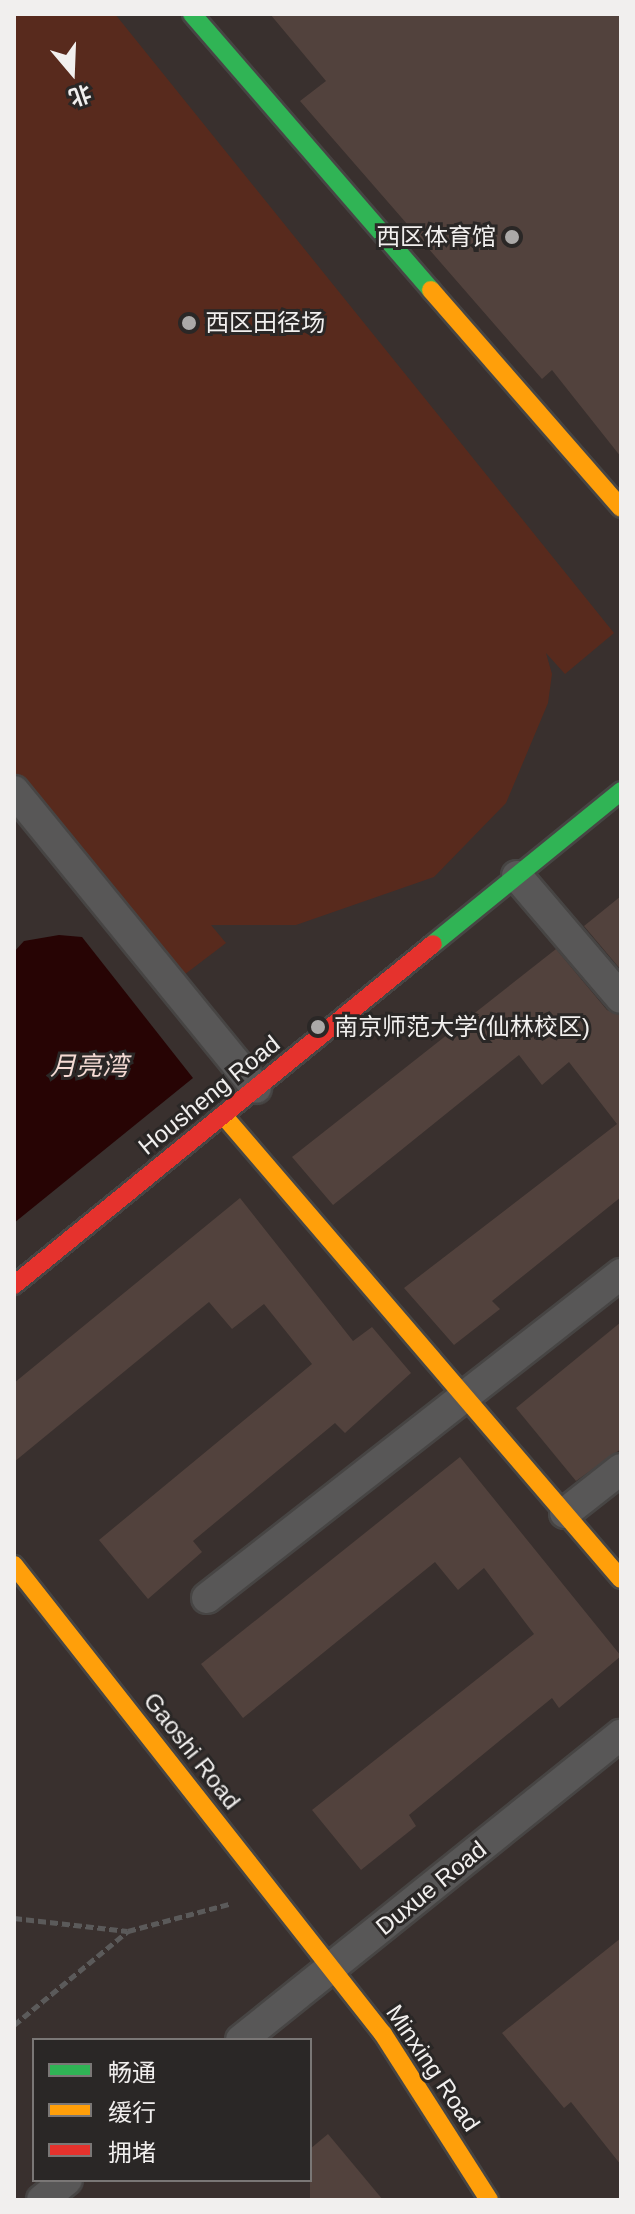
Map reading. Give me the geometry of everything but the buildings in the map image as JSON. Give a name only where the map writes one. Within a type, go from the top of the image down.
[{"type":"street","points":[[192,14],[621,508]]},
{"type":"street","points":[[14,791],[256,1088]]},
{"type":"street","name":"Housheng Road","points":[[14,1285],[621,791]]},
{"type":"street","points":[[517,876],[621,998]]},
{"type":"street","points":[[223,1115],[468,1396],[621,1579]]},
{"type":"street","points":[[207,1598],[621,1274]]},
{"type":"street","points":[[565,1513],[621,1469]]},
{"type":"street","name":"Gaoshi Road","points":[[14,1565],[332,1967]]},
{"type":"street","name":"Duxue Road","points":[[243,2038],[621,1735]]},
{"type":"street","name":"Minxing Road","points":[[332,1967],[383,2034],[489,2200]]},
{"type":"street","points":[[42,2200],[64,2182]]},
{"type":"path","points":[[14,1918],[128,1931],[273,1892]]},
{"type":"path","points":[[14,2025],[128,1931]]},
{"type":"shaded area","name":"南京师范大学(仙林校区)","points":[[14,14],[621,14],[621,2200],[14,2200]]},
{"type":"shaded area","name":"西区田径场","points":[[14,14],[115,14],[614,633],[565,674],[546,653],[552,674],[548,703],[506,803],[434,877],[296,925],[211,925],[226,943],[180,978],[14,772]]},
{"type":"water","name":"月亮湾","points":[[59,935],[82,937],[193,1078],[14,1223],[14,952],[24,941]]},
{"type":"traffic: fast","points":[[192,14],[431,290]]},
{"type":"traffic: fast","points":[[433,944],[621,791]]},
{"type":"traffic: slow","points":[[431,290],[621,508]]},
{"type":"traffic: slow","points":[[223,1115],[621,1579]]},
{"type":"traffic: slow","points":[[14,1565],[383,2034],[489,2200]]},
{"type":"traffic: jam","points":[[14,1285],[433,944]]},
{"type":"place","name":"西区体育馆","points":[[512,237]]},
{"type":"place","name":"西区田径场","points":[[189,323]]},
{"type":"place","name":"南京师范大学(仙林校区)","points":[[318,1027]]}]
